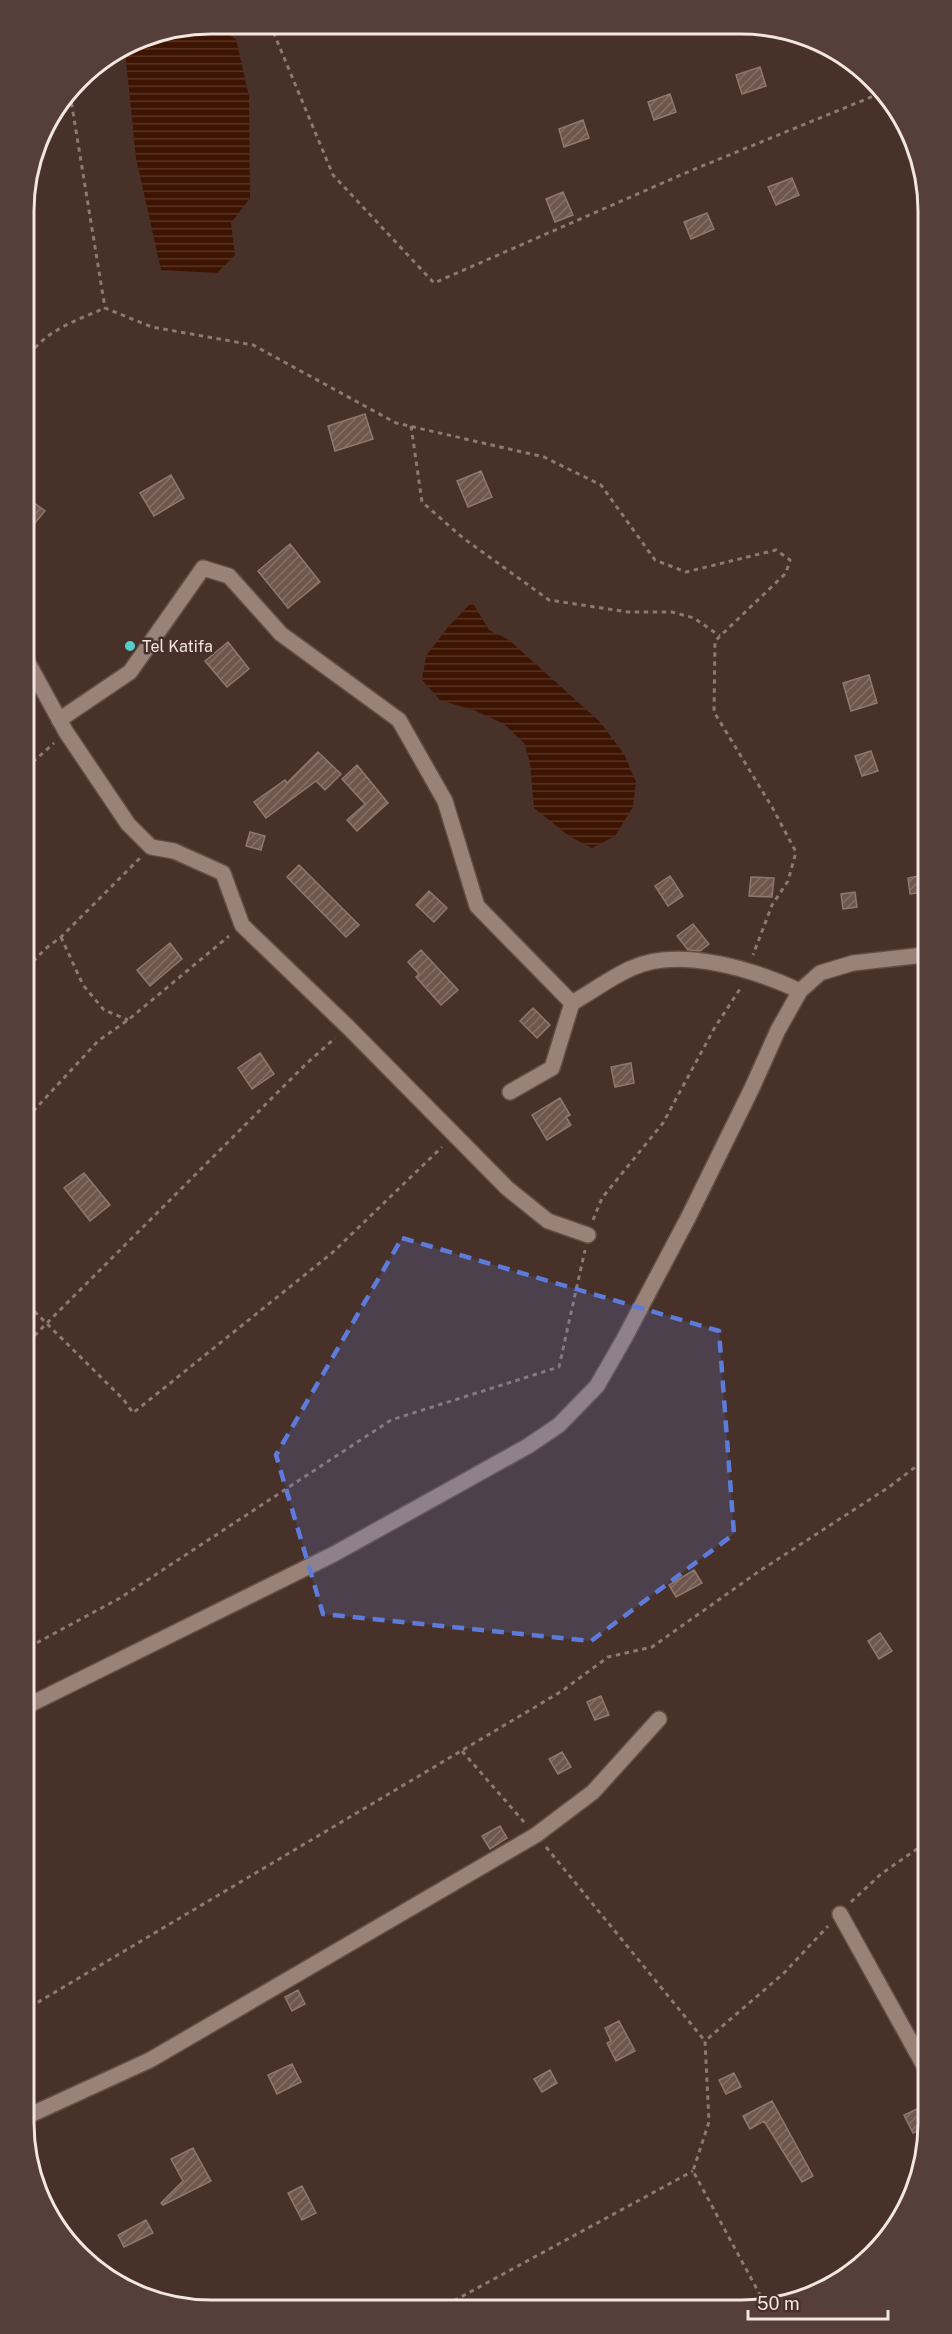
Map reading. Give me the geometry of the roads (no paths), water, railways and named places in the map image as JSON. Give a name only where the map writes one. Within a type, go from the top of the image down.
[{"type":"street","points":[[62,726],[130,672],[203,568],[229,576],[281,634],[399,720],[445,801],[477,906],[572,1003]]},
{"type":"street","points":[[35,676],[62,726],[128,824],[152,847],[174,851],[223,873],[242,925],[348,1027],[507,1188],[548,1221],[588,1234]]},
{"type":"street","points":[[35,1702],[334,1554],[528,1446],[559,1425],[597,1386],[624,1339],[693,1208],[778,1030],[800,992],[820,973],[853,963],[918,955]]},
{"type":"street","points":[[510,1092],[552,1068],[572,1003],[633,967],[674,957],[747,970],[769,977],[800,992]]},
{"type":"street","points":[[35,2113],[150,2060],[536,1835],[593,1792],[659,1719]]},
{"type":"street","points":[[840,1914],[917,2053]]},
{"type":"place","name":"Tel Katifa","points":[[130,646]]}]
